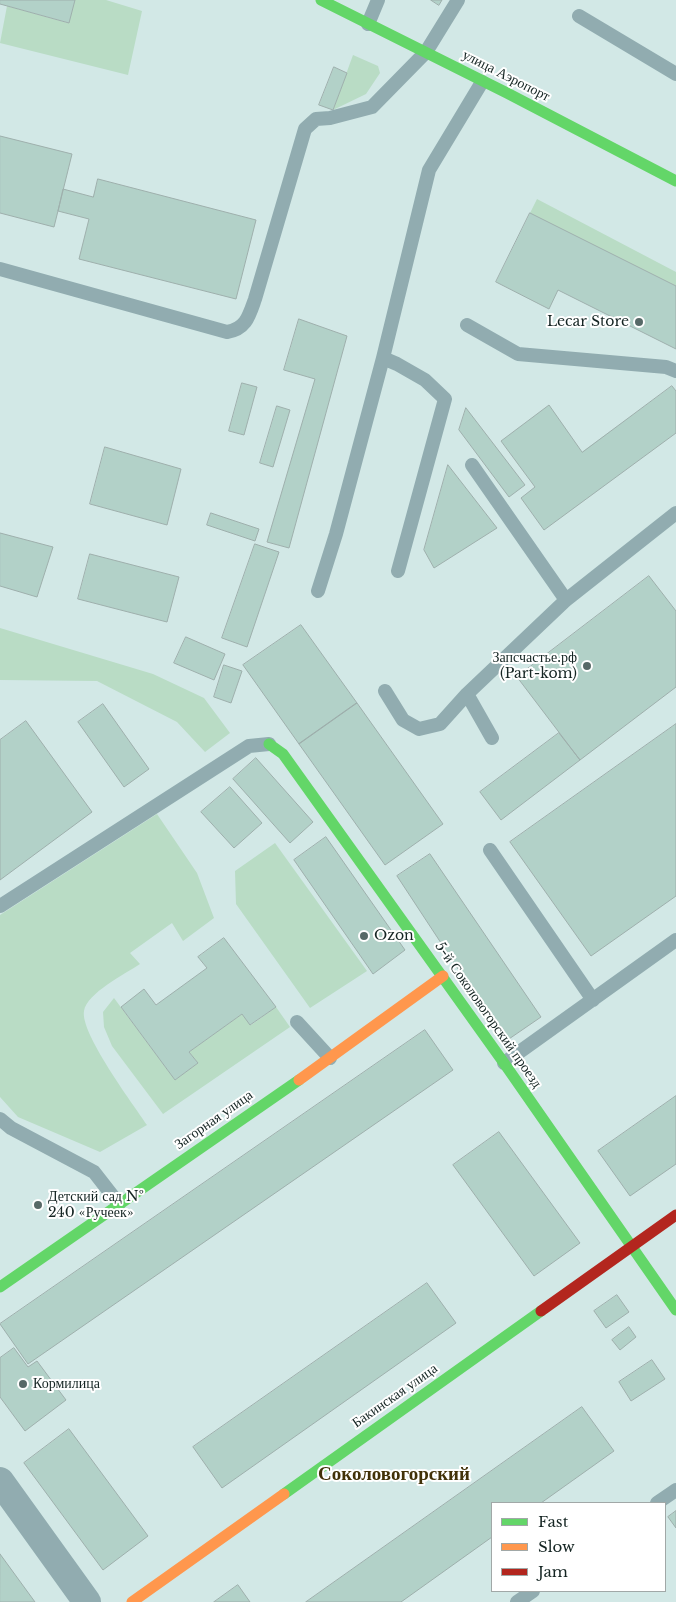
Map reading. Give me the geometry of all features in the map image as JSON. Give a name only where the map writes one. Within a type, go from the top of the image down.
[{"type":"street","name":"улица Аэропорт","points":[[321,0],[507,93],[676,181]]},
{"type":"street","name":"5-й Соколовогорский проезд","points":[[269,744],[283,754],[443,976],[676,1310]]},
{"type":"street","name":"Загорная улица","points":[[0,1287],[330,1058],[443,976]]},
{"type":"street","name":"Бакинская улица","points":[[132,1602],[676,1215]]},
{"type":"street","points":[[0,1481],[87,1602]]},
{"type":"lane","points":[[368,24],[378,0]]},
{"type":"lane","points":[[0,269],[227,332],[237,330],[248,318],[255,299],[305,129],[316,119],[330,118],[372,107],[426,52],[458,0]]},
{"type":"lane","points":[[579,16],[676,74]]},
{"type":"lane","points":[[318,592],[336,534],[383,358],[429,170],[482,82]]},
{"type":"lane","points":[[467,325],[518,354],[666,367],[676,371]]},
{"type":"lane","points":[[383,358],[398,364],[425,380],[445,399],[398,571]]},
{"type":"lane","points":[[472,465],[566,600]]},
{"type":"lane","points":[[385,691],[403,720],[419,729],[440,724],[467,694],[566,600],[676,514]]},
{"type":"lane","points":[[467,694],[492,738]]},
{"type":"lane","points":[[0,906],[249,746],[269,744]]},
{"type":"lane","points":[[490,850],[592,1000]]},
{"type":"lane","points":[[504,1063],[676,940]]},
{"type":"lane","points":[[297,1022],[330,1058]]},
{"type":"lane","points":[[0,1118],[11,1128],[94,1172],[119,1204]]},
{"type":"lane","points":[[658,1502],[676,1490]]},
{"type":"lane","points":[[516,1602],[531,1592]]},
{"type":"green space","points":[[75,0],[106,0],[142,11],[128,75],[0,43],[7,6],[68,23]]},
{"type":"green space","points":[[353,55],[378,66],[380,73],[366,94],[333,110]]},
{"type":"green space","points":[[537,199],[676,272],[676,286],[530,213]]},
{"type":"green space","points":[[0,628],[153,674],[204,698],[230,733],[205,752],[177,722],[97,681],[0,680]]},
{"type":"green space","points":[[157,814],[197,873],[214,918],[183,941],[172,923],[130,953],[140,964],[108,984],[92,997],[87,1004],[84,1011],[90,1035],[120,1086],[147,1125],[100,1152],[18,1117],[0,1097],[0,915]]},
{"type":"green space","points":[[275,843],[367,971],[310,1008],[236,904],[235,871]]},
{"type":"green space","points":[[114,998],[175,1080],[198,1063],[189,1052],[242,1014],[251,1025],[276,1007],[290,1027],[163,1114],[112,1046],[104,1027],[103,1012]]},
{"type":"building","points":[[0,0],[75,0],[69,23],[0,4]]},
{"type":"building","points":[[431,0],[442,0],[439,5]]},
{"type":"building","points":[[334,67],[347,73],[333,110],[319,105]]},
{"type":"building","points":[[0,136],[72,154],[54,227],[0,213]]},
{"type":"building","points":[[98,179],[256,220],[236,299],[79,259],[89,219],[58,211],[63,189],[93,197]]},
{"type":"building","points":[[530,213],[676,286],[676,349],[558,290],[549,309],[496,282]]},
{"type":"building","points":[[299,319],[347,336],[289,548],[267,542],[315,379],[284,370]]},
{"type":"building","points":[[242,383],[257,387],[244,435],[229,431]]},
{"type":"building","points":[[672,386],[676,391],[676,433],[544,530],[521,498],[535,487],[501,441],[549,405],[582,452]]},
{"type":"building","points":[[277,406],[290,410],[273,467],[260,463]]},
{"type":"building","points":[[466,408],[525,485],[509,497],[459,430]]},
{"type":"building","points":[[105,447],[181,469],[167,525],[90,504]]},
{"type":"building","points":[[448,465],[497,528],[434,568],[424,550]]},
{"type":"building","points":[[211,513],[259,529],[255,541],[207,525]]},
{"type":"building","points":[[0,533],[53,547],[37,597],[0,586]]},
{"type":"building","points":[[255,544],[279,552],[247,647],[222,638]]},
{"type":"building","points":[[90,554],[179,577],[167,622],[78,599]]},
{"type":"building","points":[[649,576],[676,611],[676,687],[580,760],[517,677]]},
{"type":"building","points":[[301,625],[357,703],[299,744],[243,665]]},
{"type":"building","points":[[186,637],[225,654],[214,680],[174,663]]},
{"type":"building","points":[[224,665],[242,671],[231,703],[214,697]]},
{"type":"building","points":[[357,703],[443,824],[385,865],[299,744]]},
{"type":"building","points":[[103,704],[149,769],[124,787],[78,722]]},
{"type":"building","points":[[26,721],[92,812],[0,880],[0,740]]},
{"type":"building","points":[[676,724],[676,896],[591,956],[510,842]]},
{"type":"building","points":[[559,733],[580,760],[501,820],[480,792]]},
{"type":"building","points":[[256,758],[313,822],[290,843],[233,779]]},
{"type":"building","points":[[230,787],[262,823],[234,848],[201,812]]},
{"type":"building","points":[[326,837],[405,950],[373,974],[294,860]]},
{"type":"building","points":[[430,854],[541,1017],[506,1041],[397,876]]},
{"type":"building","points":[[224,938],[276,1007],[250,1025],[242,1014],[189,1052],[198,1063],[175,1080],[121,1007],[144,989],[156,1005],[207,968],[198,957]]},
{"type":"building","points":[[425,1030],[453,1070],[28,1364],[0,1324]]},
{"type":"building","points":[[676,1096],[676,1164],[630,1196],[598,1151]]},
{"type":"building","points":[[499,1132],[580,1243],[534,1276],[453,1165]]},
{"type":"building","points":[[427,1283],[456,1323],[222,1488],[193,1447]]},
{"type":"building","points":[[617,1295],[629,1312],[606,1328],[594,1311]]},
{"type":"building","points":[[629,1327],[636,1337],[620,1350],[612,1340]]},
{"type":"building","points":[[14,1348],[28,1367],[37,1361],[66,1400],[25,1431],[0,1397],[0,1358]]},
{"type":"building","points":[[652,1360],[665,1379],[631,1401],[619,1382]]},
{"type":"building","points":[[582,1407],[614,1451],[542,1502],[491,1502],[491,1538],[401,1602],[306,1602]]},
{"type":"building","points":[[69,1429],[148,1536],[103,1570],[24,1463]]},
{"type":"building","points":[[676,1511],[676,1528],[668,1517]]},
{"type":"building","points":[[0,1554],[35,1602],[0,1602]]},
{"type":"building","points":[[238,1585],[250,1602],[214,1602]]},
{"type":"traffic: fast","points":[[321,0],[507,93],[676,181]]},
{"type":"traffic: fast","points":[[269,744],[283,754],[504,1063],[676,1310]]},
{"type":"traffic: fast","points":[[0,1287],[299,1080]]},
{"type":"traffic: fast","points":[[284,1494],[541,1311]]},
{"type":"traffic: slow","points":[[299,1080],[443,976]]},
{"type":"traffic: slow","points":[[132,1602],[284,1494]]},
{"type":"traffic: jam","points":[[541,1311],[676,1215]]},
{"type":"place","name":"Lecar Store","points":[[639,322]]},
{"type":"place","name":"Запсчастье.рф (Part-kom)","points":[[587,666]]},
{"type":"place","name":"Ozon","points":[[364,936]]},
{"type":"place","name":"Детский сад № 240 «Ручеек»","points":[[38,1205]]},
{"type":"place","name":"Кормилица","points":[[23,1384]]},
{"type":"district","name":"Соколовогорский","points":[[394,1475]]}]
